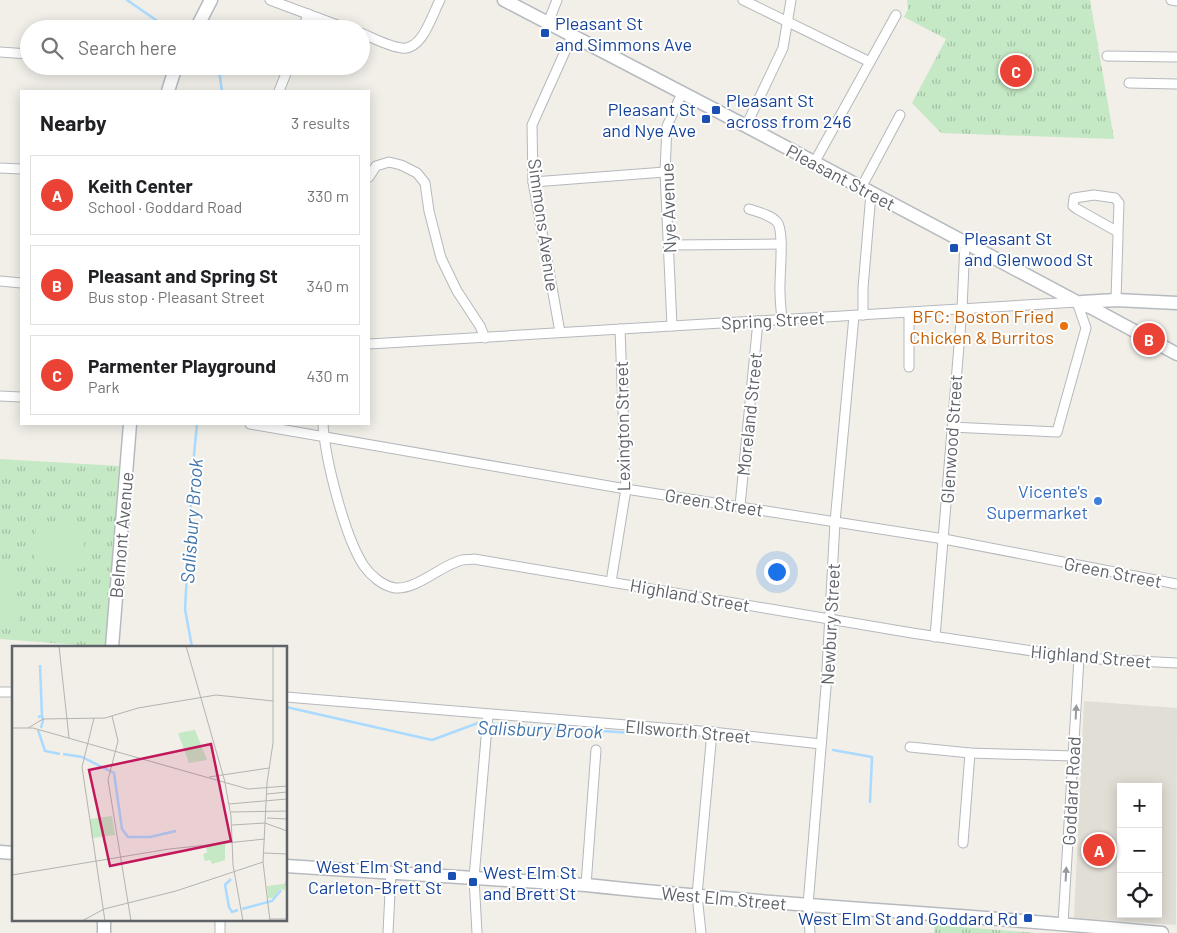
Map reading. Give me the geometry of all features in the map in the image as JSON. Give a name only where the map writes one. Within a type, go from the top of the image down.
[{"type":"street","points":[[201,20],[211,0]]},
{"type":"street","points":[[270,0],[324,20]]},
{"type":"street","points":[[370,37],[401,48],[412,48],[420,41],[440,0]]},
{"type":"street","name":"Pleasant Street","points":[[504,0],[1177,354]]},
{"type":"street","points":[[548,23],[557,0]]},
{"type":"street","points":[[743,0],[870,62]]},
{"type":"street","points":[[746,126],[783,48],[791,0]]},
{"type":"street","points":[[1171,0],[1177,1]]},
{"type":"street","points":[[306,20],[308,14]]},
{"type":"street","points":[[814,164],[896,15]]},
{"type":"street","name":"Simmons Avenue","points":[[560,332],[534,182],[532,125],[572,36]]},
{"type":"street","points":[[0,52],[20,53]]},
{"type":"street","points":[[1108,56],[1177,57]]},
{"type":"street","points":[[168,90],[172,75]]},
{"type":"street","points":[[280,90],[286,75]]},
{"type":"street","points":[[1129,84],[1177,84]]},
{"type":"street","name":"Nye Avenue","points":[[672,326],[670,245],[665,172],[667,126],[682,94]]},
{"type":"street","points":[[866,190],[900,115]]},
{"type":"street","points":[[370,175],[376,166],[389,162],[401,165],[417,173],[425,183],[429,211],[441,258],[457,291],[480,326],[484,338]]},
{"type":"street","points":[[0,168],[20,169]]},
{"type":"street","points":[[534,182],[665,172]]},
{"type":"street","name":"Newbury Street","points":[[810,933],[808,904],[831,619],[835,522],[863,288],[866,190]]},
{"type":"street","points":[[1116,300],[1120,203],[1115,198],[1094,195],[1074,198],[1073,206],[1076,210],[1118,232]]},
{"type":"street","points":[[749,209],[767,215],[777,221],[780,226],[782,319]]},
{"type":"street","name":"Glenwood Street","points":[[935,637],[962,309],[965,242]]},
{"type":"street","points":[[670,245],[781,244]]},
{"type":"street","points":[[0,281],[20,282]]},
{"type":"street","name":"Spring Street","points":[[370,344],[1116,300],[1177,304]]},
{"type":"street","points":[[952,427],[1057,432],[1086,328],[1077,302]]},
{"type":"street","points":[[909,313],[909,367]]},
{"type":"street","name":"Moreland Street","points":[[740,506],[758,321]]},
{"type":"street","name":"Lexington Street","points":[[611,582],[626,489],[620,329]]},
{"type":"street","points":[[0,396],[20,397]]},
{"type":"street","name":"Belmont Avenue","points":[[112,646],[130,425]]},
{"type":"street","name":"Green Street","points":[[256,425],[626,489],[944,539],[1177,584]]},
{"type":"street","name":"Highland Street","points":[[323,425],[337,492],[352,541],[365,567],[380,582],[395,588],[405,586],[462,560],[474,560],[935,637],[1079,658],[1177,664]]},
{"type":"street","name":"Goddard Road","points":[[1063,923],[1079,658]]},
{"type":"street","name":"Ellsworth Street","points":[[288,697],[407,706],[487,721],[712,732],[821,744]]},
{"type":"street","points":[[477,933],[474,878],[487,721]]},
{"type":"street","points":[[701,933],[697,895],[712,732]]},
{"type":"street","points":[[910,747],[970,753],[1073,756]]},
{"type":"street","points":[[586,885],[596,750]]},
{"type":"street","points":[[963,842],[970,753]]},
{"type":"street","name":"West Elm Street","points":[[288,866],[586,885],[1063,923],[1162,933]]},
{"type":"street","points":[[388,933],[391,872]]},
{"type":"street","points":[[104,920],[104,933]]},
{"type":"street","points":[[220,920],[220,933]]},
{"type":"shaded area","points":[[1084,701],[1177,708],[1176,925],[1074,918]]},
{"type":"green space","points":[[907,0],[1090,0],[1114,139],[941,133],[912,103],[946,39],[904,17],[908,9]]},
{"type":"green space","points":[[0,459],[119,466],[106,646],[0,639]]},
{"type":"green space","points":[[36,527],[85,530],[82,569],[34,566]]},
{"type":"green space","points":[[0,564],[9,577],[15,591],[19,622],[0,622]]},
{"type":"green space","points":[[935,925],[1037,933],[934,933]]},
{"type":"waterway","name":"Salisbury Brook","points":[[127,0],[156,20]]},
{"type":"waterway","name":"Salisbury Brook","points":[[220,75],[222,90]]},
{"type":"waterway","name":"Salisbury Brook","points":[[192,646],[185,609],[197,425]]},
{"type":"waterway","name":"Salisbury Brook","points":[[288,707],[432,740],[478,723],[680,736]]},
{"type":"waterway","name":"Salisbury Brook","points":[[833,750],[872,757],[870,802]]},
{"type":"place","name":"Pleasant St and Simmons Ave","points":[[545,33]]},
{"type":"place","name":"Parmenter Playground","points":[[1016,71]]},
{"type":"place","name":"Pleasant St across from 246","points":[[716,110]]},
{"type":"place","name":"Pleasant St and Nye Ave","points":[[706,119]]},
{"type":"place","name":"Pleasant St and Glenwood St","points":[[954,248]]},
{"type":"place","name":"BFC: Boston Fried Chicken & Burritos","points":[[1064,326]]},
{"type":"place","name":"Pleasant and Spring St","points":[[1149,339]]},
{"type":"place","name":"Vicente's Supermarket","points":[[1098,501]]},
{"type":"place","name":"Keith Center","points":[[1099,850]]},
{"type":"place","name":"West Elm St and Carleton-Brett St","points":[[452,876]]},
{"type":"place","name":"West Elm St and Brett St","points":[[473,882]]},
{"type":"place","name":"West Elm St and Goddard Rd","points":[[1028,918]]}]
